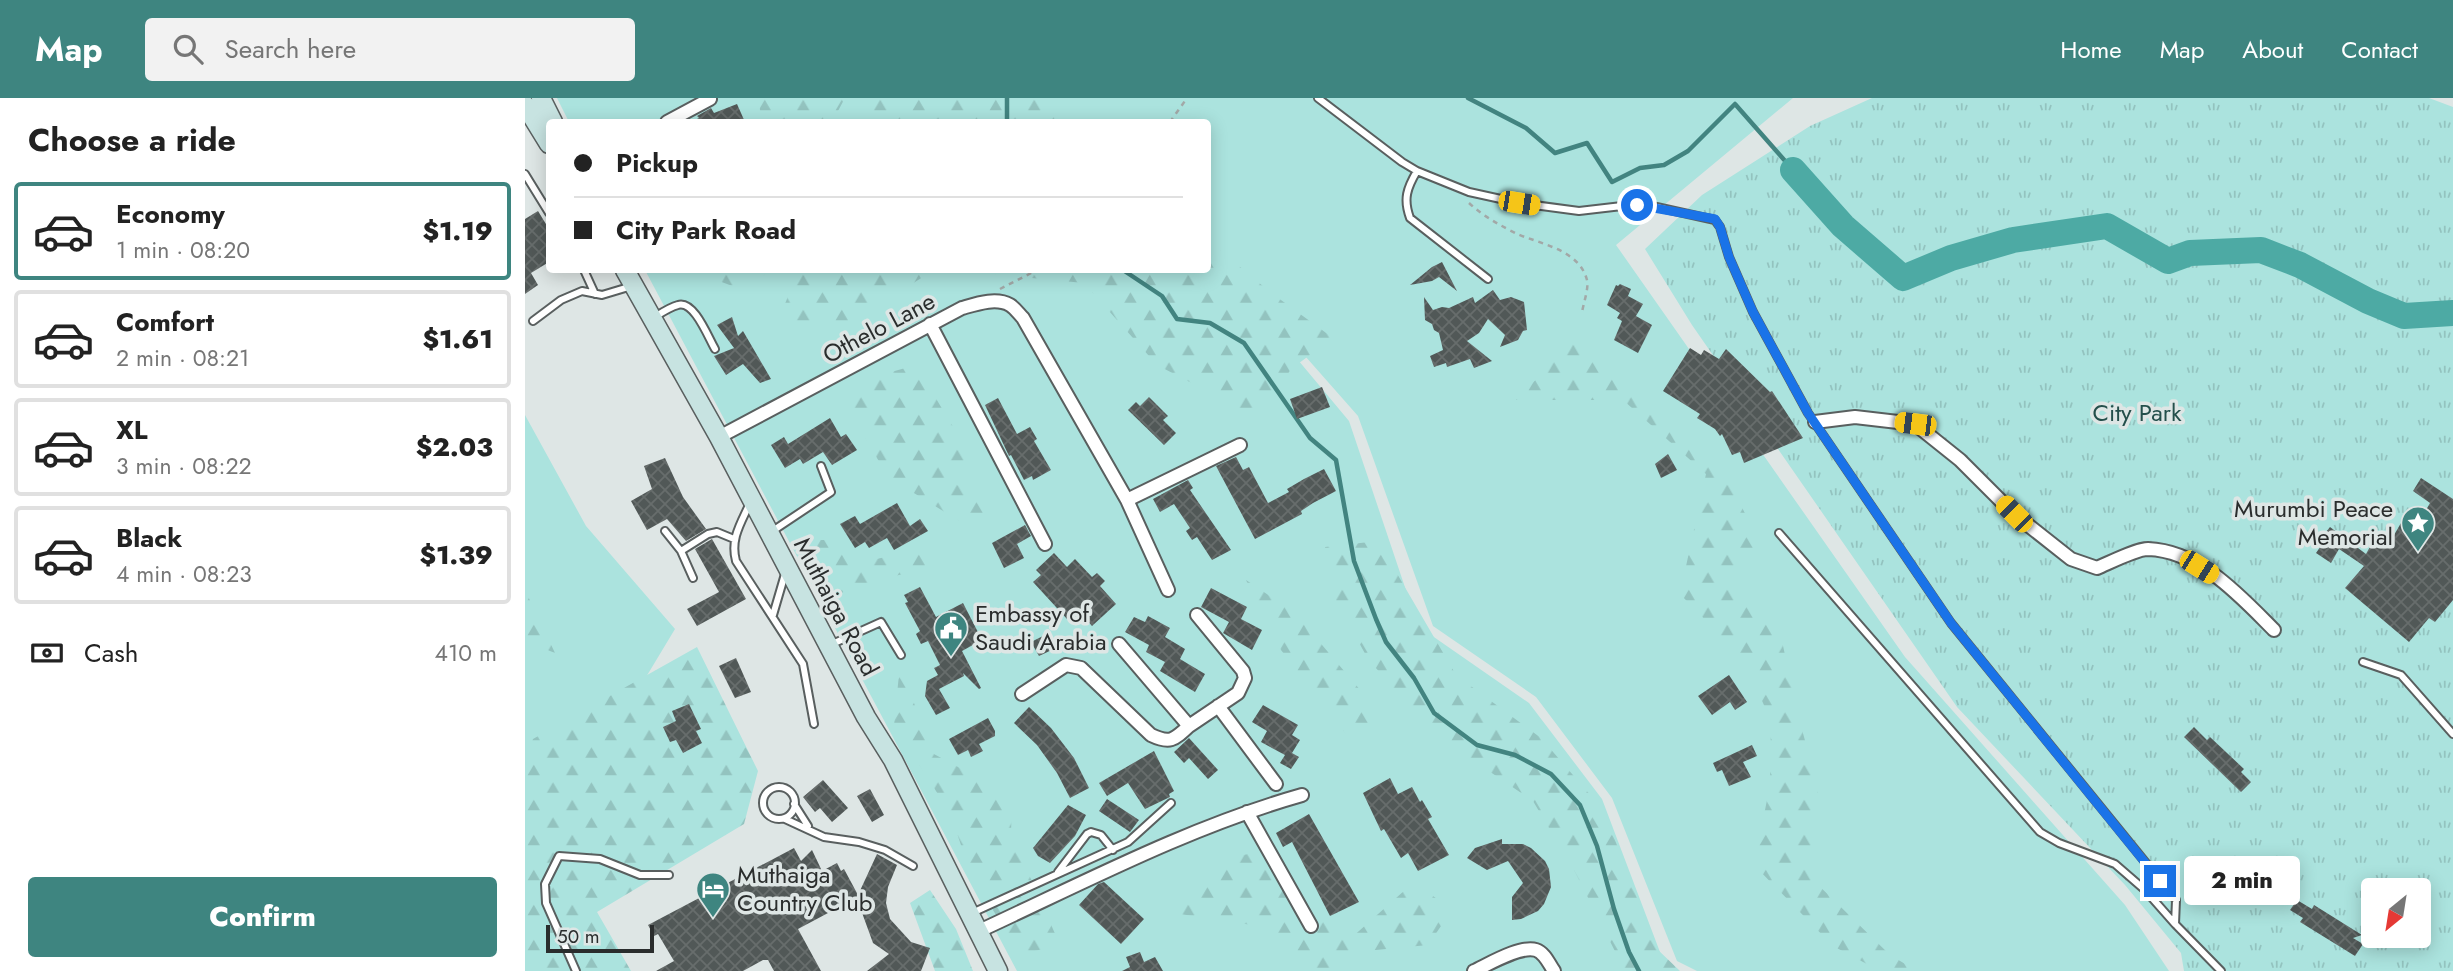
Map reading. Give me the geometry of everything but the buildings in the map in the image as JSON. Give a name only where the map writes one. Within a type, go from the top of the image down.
[{"type":"main road","points":[[541,98],[552,119]]},
{"type":"main road","points":[[525,105],[546,139]]},
{"type":"main road","name":"Muthaiga Road","points":[[629,277],[719,438],[866,717],[893,760],[993,968]]},
{"type":"street","points":[[673,119],[710,99]]},
{"type":"street","name":"Othelo Lane","points":[[719,438],[962,308],[998,302],[1010,304],[1023,318],[1127,500]]},
{"type":"street","points":[[930,324],[1045,544]]},
{"type":"street","points":[[1815,422],[1856,417],[1915,424],[1960,460],[2014,514],[2071,559],[2097,568],[2146,549],[2183,556],[2232,587],[2274,630]]},
{"type":"street","points":[[1168,590],[1127,500],[1240,445]]},
{"type":"street","points":[[1022,694],[1066,665],[1075,665],[1151,735],[1163,740],[1173,739],[1238,693],[1245,678],[1243,671],[1197,615]]},
{"type":"street","points":[[1119,644],[1189,726]]},
{"type":"street","points":[[1218,706],[1276,784]]},
{"type":"street","points":[[977,932],[1168,844],[1247,811],[1302,795]]},
{"type":"street","points":[[1247,811],[1311,926]]},
{"type":"street","points":[[1474,971],[1521,950],[1535,949],[1544,955],[1554,971]]},
{"type":"lane","points":[[1318,98],[1417,171],[1469,192],[1566,211],[1637,205],[1715,219],[1753,312],[1815,422],[1951,623],[2176,900],[2175,924]]},
{"type":"lane","points":[[1417,171],[1408,187],[1405,204],[1410,218],[1488,279]]},
{"type":"lane","points":[[525,174],[546,208]]},
{"type":"lane","points":[[586,273],[596,294]]},
{"type":"lane","points":[[533,321],[561,300],[582,291],[602,295],[629,277]]},
{"type":"lane","points":[[652,318],[680,304],[687,304],[694,310],[715,349]]},
{"type":"lane","points":[[769,533],[831,492],[821,466]]},
{"type":"lane","points":[[751,500],[734,539],[736,561],[803,664],[814,724]]},
{"type":"lane","points":[[665,531],[681,551],[693,578]]},
{"type":"lane","points":[[681,551],[708,534],[717,532],[734,539]]},
{"type":"lane","points":[[1779,533],[2040,832],[2059,843],[2115,864],[2145,890],[2221,971]]},
{"type":"lane","points":[[773,615],[787,569]]},
{"type":"lane","points":[[828,646],[881,622],[901,654]]},
{"type":"lane","points":[[2363,662],[2401,675],[2453,734]]},
{"type":"lane","points":[[809,827],[791,793],[782,786],[776,786],[767,792],[764,802],[766,812],[774,819],[785,818],[809,827],[824,837],[859,842],[885,850],[913,866]]},
{"type":"lane","points":[[969,914],[1128,842],[1171,803]]},
{"type":"lane","points":[[785,818],[790,815],[795,804]]},
{"type":"lane","points":[[1056,875],[1091,832],[1101,835],[1113,849]]},
{"type":"lane","points":[[576,971],[546,902],[545,884],[559,856],[600,859],[640,875],[670,875]]},
{"type":"path","points":[[1172,119],[1187,98]]},
{"type":"path","points":[[1469,192],[1469,203],[1485,217],[1518,234],[1556,248],[1578,263],[1587,282],[1581,313]]},
{"type":"green space","points":[[557,98],[1041,98],[1038,119],[568,119]]},
{"type":"green space","points":[[758,98],[845,98],[834,119],[762,119]]},
{"type":"green space","points":[[880,98],[1053,98],[1072,119],[864,119],[866,111]]},
{"type":"green space","points":[[1049,98],[1793,98],[1616,245],[1905,657],[2125,905],[2169,971],[1697,971],[1677,961],[1612,798],[1536,697],[1433,626],[1358,416],[1298,348],[1210,273],[1211,119],[1046,119]]},
{"type":"green space","name":"City Park","points":[[1872,98],[2429,98],[2453,107],[2453,971],[2184,971],[2181,953],[2125,885],[1957,707],[1692,325],[1645,249],[1702,195],[1810,126]]},
{"type":"green space","points":[[1211,243],[1270,292],[1333,338],[1291,369],[1259,418],[1157,365],[1084,283],[979,273],[1211,273]]},
{"type":"green space","points":[[647,273],[1170,273],[1293,354],[1349,421],[1418,626],[1529,703],[1602,799],[1666,968],[1672,971],[1017,971]]},
{"type":"green space","points":[[697,273],[767,273],[746,291]]},
{"type":"green space","points":[[798,273],[929,273],[845,326],[777,323]]},
{"type":"green space","points":[[1574,341],[1619,371],[1718,460],[1765,553],[1731,585],[1780,632],[1799,719],[1818,787],[1810,877],[1890,955],[1917,971],[1880,971],[1833,946],[1754,865],[1770,785],[1771,721],[1744,660],[1680,594],[1706,474],[1623,400],[1516,400]]},
{"type":"green space","points":[[916,365],[975,458],[944,477],[997,508],[969,527],[888,477],[844,401],[884,374]]},
{"type":"green space","points":[[525,415],[586,526],[675,629],[540,853],[594,971],[525,971]]},
{"type":"green space","points":[[796,540],[831,540],[863,562],[917,550],[934,566],[860,585],[825,600]]},
{"type":"green space","points":[[1378,541],[1456,675],[1541,738],[1604,811],[1656,948],[1680,971],[1625,971],[1575,872],[1533,801],[1433,733],[1368,659],[1335,599],[1325,547]]},
{"type":"green space","points":[[1246,580],[1295,613],[1383,717],[1349,738],[1281,650]]},
{"type":"green space","points":[[525,590],[555,653],[525,641]]},
{"type":"green space","points":[[697,647],[758,771],[744,824],[597,912],[631,971],[532,971],[525,956],[525,764],[533,739]]},
{"type":"green space","points":[[900,664],[932,753],[1012,796],[1011,834],[1060,945],[1022,954],[973,880],[950,813],[894,725]]},
{"type":"green space","points":[[1266,851],[1305,906],[1350,939],[1414,882],[1452,910],[1428,945],[1334,954],[1333,971],[1315,971],[1265,927],[1167,912],[1220,859]]},
{"type":"green space","points":[[930,890],[956,929],[973,971],[935,971],[910,903]]},
{"type":"waterway","points":[[1007,98],[1007,119]]},
{"type":"waterway","points":[[1468,98],[1526,128],[1555,153],[1587,143],[1612,182],[1640,168],[1664,165],[1688,151],[1735,104],[1793,170]]},
{"type":"waterway","points":[[1793,170],[1843,226],[1903,278],[1951,258],[2013,240],[2107,226],[2168,261],[2190,253],[2261,250],[2300,265],[2368,301],[2404,316],[2453,313]]},
{"type":"waterway","points":[[1128,273],[1162,296],[1177,319],[1210,323],[1244,343],[1310,438],[1336,460],[1354,561],[1386,642],[1414,678],[1434,713],[1477,745],[1515,755],[1551,774],[1580,805],[1597,846],[1629,952],[1639,971]]},
{"type":"place","name":"Murumbi Peace Memorial","points":[[2418,553]]},
{"type":"place","name":"Embassy of Saudi Arabia","points":[[951,658]]},
{"type":"place","name":"Muthaiga Country Club","points":[[713,919]]},
{"type":"route","points":[[1637,205],[1715,219],[1753,312],[1808,413],[1951,623],[2160,881]]}]
